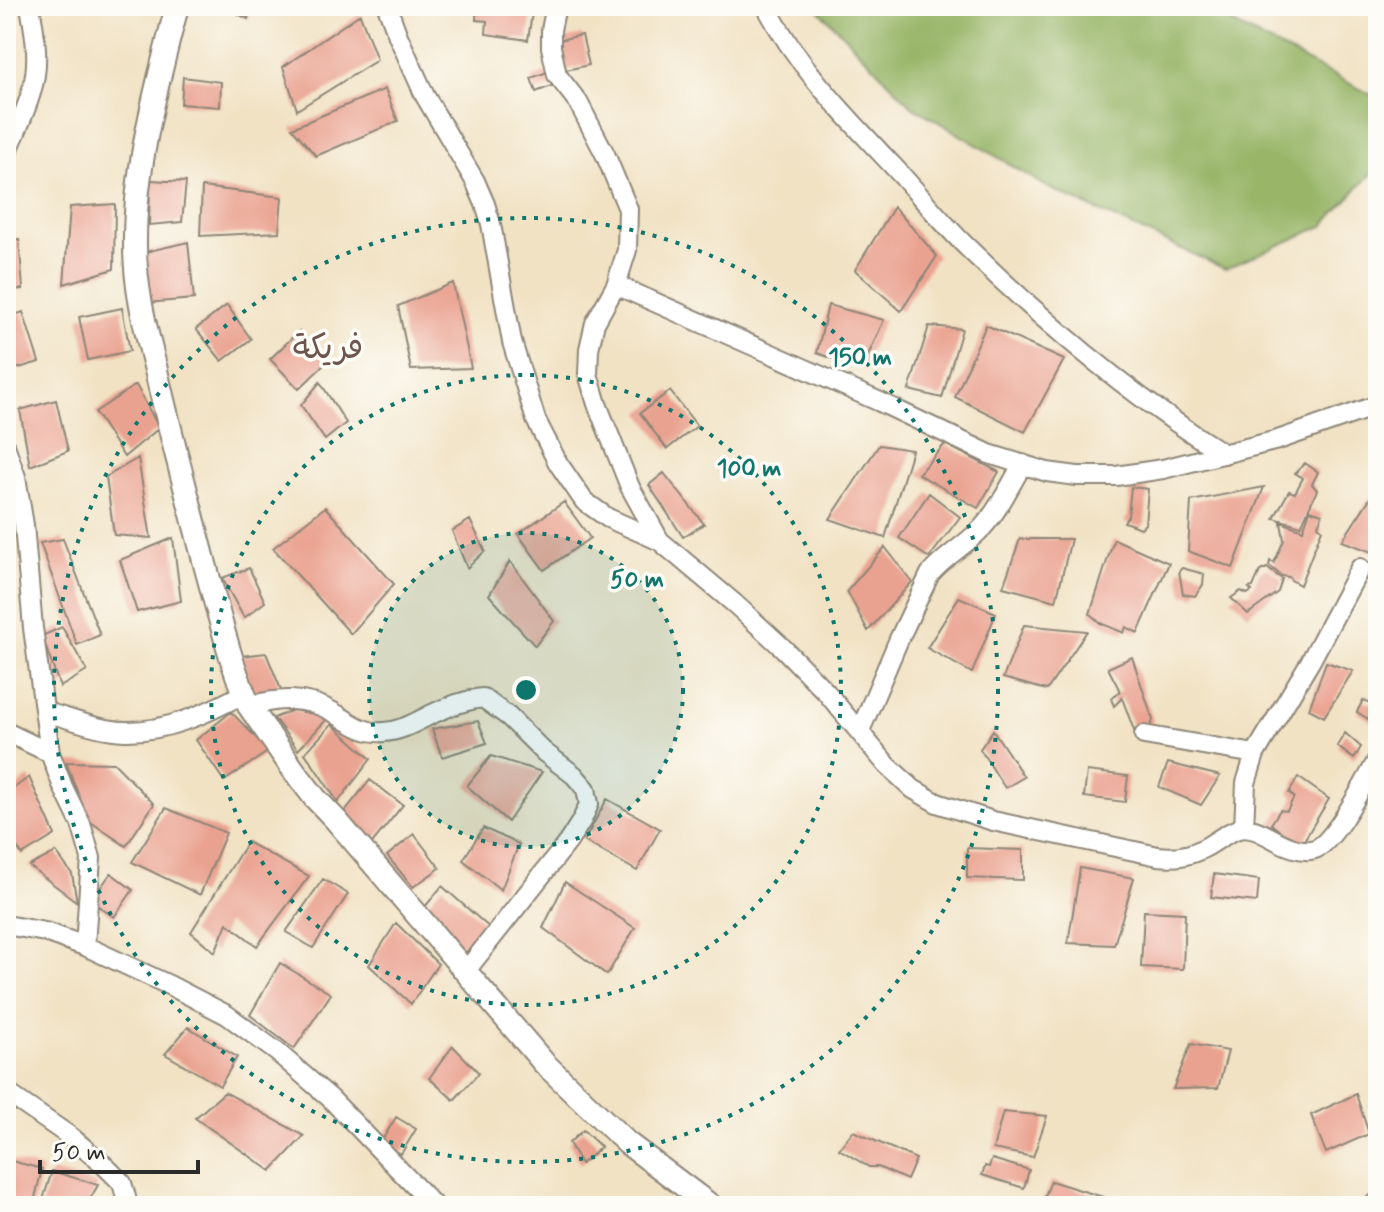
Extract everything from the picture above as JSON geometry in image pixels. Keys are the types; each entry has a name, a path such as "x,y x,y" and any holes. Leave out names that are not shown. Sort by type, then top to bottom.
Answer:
{"street":[{"path":"6,156 32,90 36,37 30,6"},
{"path":"177,6 154,99 141,170 135,247 138,282 146,330 198,537 229,653 246,700 315,798 544,1063 627,1143 711,1206"},
{"path":"387,6 425,96 475,181 485,204 512,342 536,420 558,463 584,501 608,518 660,541 735,604 826,692 887,765 913,789 937,803 993,821 1175,858 1189,855 1244,828 1296,849 1316,849 1329,839 1378,759"},
{"path":"556,6 551,47 557,75 578,102 605,154 628,209 627,250 616,285 595,323 589,349 588,374 630,487 660,541"},
{"path":"766,6 797,58 827,96 966,246 1069,340 1188,432 1224,454"},
{"path":"616,285 989,454 1047,472 1116,476 1163,469 1278,440 1378,405"},
{"path":"6,448 16,477 24,525 33,628 50,753 81,824 91,858 85,946"},
{"path":"860,731 930,574 984,526 1023,464"},
{"path":"1244,828 1246,783 1255,754 1304,673 1360,568"},
{"path":"46,712 92,726 124,731 173,724 246,700 283,699 305,701 331,710 357,728 381,733 404,729 435,712 466,700 483,698 574,775 586,789 589,804 568,842 465,972"},
{"path":"6,732 50,753"},
{"path":"1144,735 1255,754"},
{"path":"6,925 45,932 85,946 227,1015 277,1052 330,1098 434,1206"},
{"path":"6,1092 71,1137 104,1165 122,1183 127,1206"}],"green space":[{"path":"815,6 1199,6 1378,98 1378,166 1323,226 1225,269 1049,188 912,106"}],"building":[{"path":"222,6 251,6 248,19"},
{"path":"477,6 533,6 528,40 486,34 487,21 476,20"},
{"path":"360,14 377,60 297,110 283,67"},
{"path":"582,35 589,65 566,70 559,40"},
{"path":"547,72 552,86 536,92 531,78"},
{"path":"183,77 221,82 220,107 181,104"},
{"path":"385,89 398,121 316,156 292,128"},
{"path":"150,180 186,182 182,222 149,225"},
{"path":"202,187 282,197 279,232 200,236"},
{"path":"115,204 114,269 64,284 70,207"},
{"path":"894,207 937,256 901,311 855,270"},
{"path":"6,239 19,239 23,289 6,290"},
{"path":"188,242 194,299 146,303 145,252"},
{"path":"453,283 471,368 411,370 398,306"},
{"path":"227,305 251,339 222,361 196,329"},
{"path":"828,305 884,320 862,369 817,353"},
{"path":"122,308 130,351 88,360 79,317"},
{"path":"23,312 39,362 6,372 6,318"},
{"path":"986,325 1064,360 1025,432 955,397"},
{"path":"929,326 962,329 942,398 909,390"},
{"path":"299,331 328,361 299,389 270,359"},
{"path":"320,382 346,423 325,440 301,405"},
{"path":"136,385 159,428 124,457 95,412"},
{"path":"670,391 697,426 667,449 640,413"},
{"path":"56,400 68,451 30,466 20,410"},
{"path":"945,444 999,472 978,508 918,474"},
{"path":"879,445 912,450 885,538 830,519"},
{"path":"138,458 151,538 114,535 106,477"},
{"path":"1305,463 1318,472 1312,484 1317,490 1301,526 1274,518 1289,491 1295,493 1303,478 1295,473"},
{"path":"664,473 704,524 683,537 649,485"},
{"path":"1378,486 1378,554 1342,541"},
{"path":"1131,487 1148,489 1145,524 1141,528 1124,522 1128,516"},
{"path":"1264,487 1233,568 1188,551 1191,501"},
{"path":"929,493 960,517 929,558 899,538"},
{"path":"564,502 590,538 544,570 518,534"},
{"path":"325,507 394,584 351,634 273,548"},
{"path":"1310,510 1322,514 1318,526 1322,529 1300,585 1269,566 1270,561 1274,563 1284,540 1281,522 1303,530"},
{"path":"470,520 485,551 467,568 452,531"},
{"path":"173,538 181,601 137,612 120,560"},
{"path":"63,539 100,635 77,645 40,543"},
{"path":"1020,539 1071,539 1056,601 1003,587"},
{"path":"1114,539 1169,563 1138,633 1126,627 1124,633 1100,623 1090,614"},
{"path":"885,547 912,582 868,631 847,591"},
{"path":"510,561 554,621 535,646 489,595"},
{"path":"249,568 265,602 244,618 222,578"},
{"path":"1182,568 1204,574 1203,585 1195,596 1183,594 1179,571"},
{"path":"1267,568 1282,579 1278,592 1248,614 1231,598 1241,591 1247,594 1252,591 1249,588 1253,587 1260,571"},
{"path":"959,597 996,613 972,673 927,648"},
{"path":"6,608 14,644 6,645"},
{"path":"1024,625 1087,631 1047,690 1003,678"},
{"path":"62,627 87,671 60,687 42,636"},
{"path":"266,653 282,692 252,698 241,656"},
{"path":"1132,657 1153,720 1149,731 1144,726 1135,733 1122,698 1114,706 1111,699 1120,691 1108,668"},
{"path":"1326,662 1353,671 1324,717 1309,709"},
{"path":"1363,700 1378,706 1376,724 1357,712"},
{"path":"293,710 329,717 298,750 274,718"},
{"path":"231,712 269,751 224,781 196,740"},
{"path":"478,721 487,743 442,757 432,729"},
{"path":"332,724 371,759 338,802 305,753"},
{"path":"993,730 1024,777 1005,788 980,749"},
{"path":"1345,733 1361,747 1354,759 1337,746"},
{"path":"491,756 542,772 508,822 467,786"},
{"path":"66,762 114,763 154,804 126,846 88,820"},
{"path":"1168,763 1220,776 1201,805 1159,787"},
{"path":"1087,771 1128,776 1125,802 1084,797"},
{"path":"29,777 55,835 22,855 6,829 6,794"},
{"path":"1298,777 1329,799 1300,847 1271,824 1280,810 1287,811 1294,797 1289,793"},
{"path":"370,780 403,805 369,847 341,816"},
{"path":"607,799 660,829 637,871 584,841"},
{"path":"166,808 226,833 200,895 132,862"},
{"path":"483,828 519,844 501,890 463,860"},
{"path":"414,834 440,868 413,887 387,856"},
{"path":"247,842 309,876 257,946 227,923 215,952 191,932"},
{"path":"967,848 1023,850 1023,880 967,878"},
{"path":"56,852 72,874 77,902 29,866"},
{"path":"1080,868 1134,878 1114,945 1068,943"},
{"path":"111,873 133,890 114,917 91,901"},
{"path":"1214,874 1259,880 1257,902 1211,897"},
{"path":"323,879 348,894 313,948 286,932"},
{"path":"565,882 635,928 607,975 543,928"},
{"path":"442,886 491,929 462,956 424,908"},
{"path":"1144,911 1185,913 1183,969 1141,967"},
{"path":"396,923 438,964 411,1004 369,965"},
{"path":"280,963 331,994 294,1049 250,1015"},
{"path":"188,1027 237,1057 220,1086 165,1054"},
{"path":"1191,1044 1228,1051 1218,1088 1173,1089"},
{"path":"453,1046 479,1073 454,1100 429,1078"},
{"path":"225,1092 304,1136 271,1171 195,1118"},
{"path":"1356,1094 1369,1134 1326,1153 1311,1115"},
{"path":"1003,1112 1047,1116 1033,1157 993,1149"},
{"path":"396,1117 416,1129 401,1154 381,1142"},
{"path":"583,1130 601,1147 581,1164 569,1143"},
{"path":"853,1131 916,1159 907,1180 878,1167 869,1167 839,1149"},
{"path":"992,1159 1029,1170 1024,1188 982,1175"},
{"path":"8,1160 42,1169 33,1206 6,1202"},
{"path":"52,1171 98,1185 86,1206 41,1206"},
{"path":"1051,1181 1106,1198 1104,1206 1041,1206"}],"district":[{"name":"فريكة","path":"328,346"}]}
